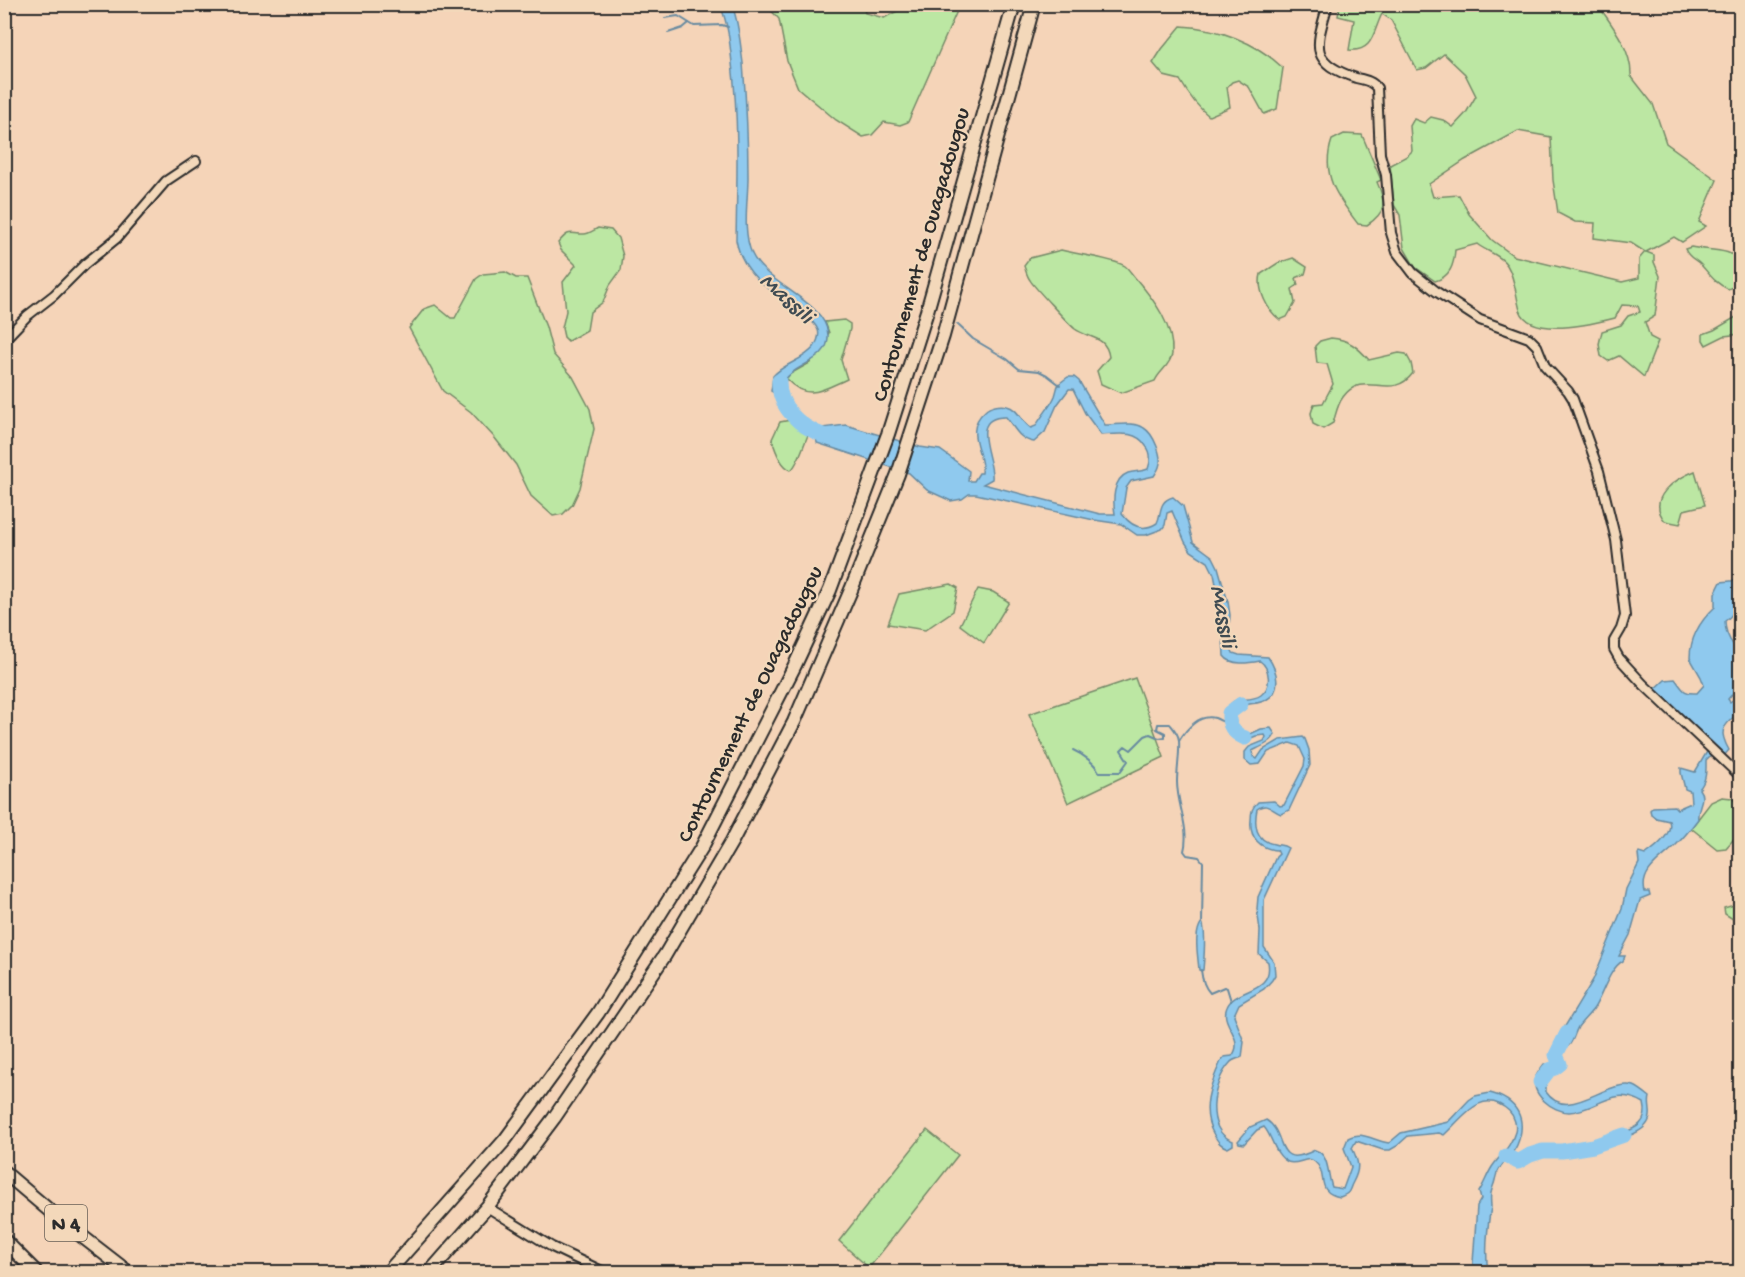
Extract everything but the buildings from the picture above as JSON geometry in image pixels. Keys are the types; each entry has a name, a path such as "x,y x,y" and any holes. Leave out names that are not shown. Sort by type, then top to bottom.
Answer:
{"highway":[{"name":"Contournement de Ouagadougou","path":"388,1272 505,1140 598,1013 702,847 810,633 830,590 888,434 927,311 1014,4"},
{"name":"Contournement de Ouagadougou","path":"430,1272 487,1207 554,1118 665,955 732,841 794,722 851,590 909,442 943,336 1034,4"},
{"name":"N 4","path":"4,1172 57,1217 129,1272"},
{"name":"N 4","path":"4,1239 36,1272"}],"street":[{"path":"1328,4 1318,42 1319,53 1327,64 1340,72 1373,83 1377,88 1380,154 1386,175 1391,233 1397,252 1413,273 1472,315 1493,326 1529,338 1537,346 1545,366 1568,391 1599,471 1616,540 1625,616 1622,629 1614,641 1614,649 1642,684 1740,776"},
{"path":"4,340 27,316 123,233 166,182 196,161"},
{"path":"487,1207 552,1247 604,1272"}],"green space":[{"path":"1340,4 1598,5 1625,47 1631,76 1653,104 1666,143 1717,180 1699,222 1706,226 1682,242 1674,237 1646,252 1654,255 1654,262 1660,276 1655,316 1645,322 1650,337 1658,341 1644,377 1619,356 1608,361 1601,356 1599,344 1602,331 1621,325 1628,316 1640,312 1638,306 1622,305 1615,318 1605,321 1577,326 1548,327 1526,319 1520,310 1514,281 1507,265 1477,244 1455,250 1450,270 1444,277 1435,281 1415,267 1404,248 1400,215 1394,205 1390,165 1412,151 1410,126 1414,119 1424,123 1431,117 1443,120 1453,127 1466,113 1476,96 1465,74 1444,54 1426,68 1417,70 1391,20 1382,14 1368,44 1357,50 1349,50 1354,20 1338,16","holes":["1518,131 1551,137 1553,180 1558,213 1575,222 1595,223 1594,238 1631,243 1645,252 1639,259 1639,278 1622,282 1514,256 1492,240 1469,214 1459,195 1433,197 1429,184 1465,160"]},
{"path":"766,5 863,5 865,13 884,18 908,7 924,5 951,5 957,11 908,122 900,125 884,122 872,135 863,137 836,120 798,88 787,61 779,19"},
{"path":"1181,26 1209,30 1236,38 1261,51 1283,68 1277,109 1264,114 1249,87 1238,80 1227,87 1230,107 1209,116 1204,112 1180,80 1164,76 1153,63"},
{"path":"1344,134 1362,135 1381,180 1377,182 1383,206 1378,216 1367,225 1358,224 1338,195 1330,175 1328,164 1332,140"},
{"path":"598,228 611,230 618,238 623,256 621,270 610,285 603,302 590,312 587,330 568,341 564,337 562,328 566,311 563,282 576,265 561,250 558,243 568,234 586,234"},
{"path":"1691,247 1732,255 1741,266 1740,284 1728,289 1720,284 1688,255 1685,249"},
{"path":"1061,250 1120,263 1130,271 1150,296 1162,314 1172,344 1171,358 1155,381 1121,393 1101,384 1097,371 1109,357 1104,345 1096,338 1075,329 1033,284 1024,266 1030,258"},
{"path":"1293,258 1307,267 1305,274 1296,278 1298,285 1292,289 1295,303 1287,317 1280,320 1264,299 1260,287 1261,274 1278,263"},
{"path":"505,272 516,278 527,278 546,327 553,354 573,377 590,409 594,429 580,488 572,505 563,514 553,516 531,496 516,465 494,437 471,412 443,391 409,328 424,309 435,305 451,318 455,318 476,279 483,274"},
{"path":"1740,317 1740,334 1724,336 1706,345 1703,334"},
{"path":"844,320 850,324 841,360 847,379 815,392 801,390 794,386 786,379 790,374 810,363 829,333 825,322"},
{"path":"1331,338 1352,344 1369,360 1399,353 1406,354 1413,373 1405,381 1396,385 1360,385 1351,389 1341,400 1333,423 1323,429 1313,424 1311,413 1314,404 1323,403 1333,384 1327,364 1317,363 1315,346 1320,341"},
{"path":"796,419 805,426 804,428 809,433 791,470 781,461 772,439 780,422"},
{"path":"1695,471 1705,505 1684,510 1680,524 1665,521 1660,513 1659,505 1665,490 1679,479"},
{"path":"951,584 958,588 953,611 925,630 888,624 899,594"},
{"path":"978,589 993,592 1009,602 984,643 960,625"},
{"path":"1135,678 1164,757 1068,803 1029,714"},
{"path":"1722,797 1732,798 1740,807 1740,832 1726,848 1717,849 1691,828 1711,802"},
{"path":"1740,906 1740,927 1733,924 1733,919 1725,914 1724,908"},
{"path":"927,1130 958,1155 869,1268 839,1241"}],"water":[{"path":"720,5 732,5 738,26 743,63 748,148 746,226 749,245 759,265 818,313 825,323 828,335 823,351 796,369 786,379 785,397 781,400 771,391 773,376 782,368 810,352 819,332 808,317 754,276 737,246 737,129 734,85 728,34"},
{"path":"1074,377 1079,381 1105,425 1136,425 1144,428 1151,435 1159,452 1159,467 1154,476 1131,481 1126,488 1122,514 1129,522 1147,527 1157,523 1163,504 1168,499 1173,497 1183,506 1193,542 1213,557 1218,567 1228,602 1230,615 1228,640 1233,653 1268,657 1274,668 1277,680 1275,691 1266,700 1242,706 1229,716 1226,715 1228,707 1236,700 1256,698 1265,692 1268,673 1260,661 1236,663 1224,656 1222,614 1214,574 1208,562 1191,551 1185,542 1172,511 1167,513 1162,529 1146,535 1137,535 1121,524 976,494 969,494 962,499 951,501 927,490 909,473 817,443 816,436 804,427 806,425 814,429 846,425 920,447 940,450 969,471 968,481 974,481 979,473 982,473 975,426 985,411 998,405 1011,407 1031,428 1036,426 1053,400 1058,385","holes":["1069,389 1073,389 1085,413 1101,435 1132,435 1142,441 1149,451 1148,469 1128,473 1116,485 1115,514 1100,514 983,484 992,479 985,440 987,424 994,419 1006,417 1021,436 1034,442 1045,432 1057,405"]},
{"path":"1740,580 1738,603 1734,612 1725,621 1730,640 1734,646 1740,647 1740,685 1728,699 1730,702 1740,694 1740,711 1724,728 1723,737 1729,750 1723,757 1653,691 1665,680 1675,679 1689,693 1697,693 1704,685 1690,658 1694,636 1700,624 1715,607 1715,594 1721,582"},
{"path":"1232,725 1246,736 1261,729 1271,728 1275,734 1271,740 1252,751 1253,756 1257,759 1263,750 1280,740 1303,737 1309,750 1310,765 1289,810 1281,814 1267,806 1257,809 1256,826 1259,836 1268,842 1288,848 1264,900 1264,947 1274,962 1275,975 1264,989 1239,1004 1234,1015 1244,1042 1242,1057 1231,1062 1224,1071 1215,1093 1215,1117 1218,1127 1224,1136 1233,1141 1233,1145 1228,1148 1218,1142 1210,1126 1208,1098 1221,1061 1224,1057 1232,1056 1235,1049 1236,1043 1226,1019 1227,1007 1238,996 1260,985 1268,972 1268,962 1259,954 1258,897 1279,854 1277,850 1261,845 1254,837 1251,826 1252,812 1258,802 1274,801 1280,806 1284,805 1304,766 1305,759 1299,746 1290,743 1268,752 1260,764 1251,765 1245,760 1245,752 1249,747 1264,741 1266,737 1265,735 1256,736 1244,741 1233,734 1229,727"},
{"path":"1708,750 1712,754 1706,760 1705,779 1699,789 1702,800 1698,819 1680,841 1649,871 1644,884 1645,892 1649,892 1650,896 1640,900 1630,935 1619,956 1625,956 1623,961 1614,969 1594,1008 1578,1027 1573,1040 1568,1047 1559,1051 1555,1043 1593,980 1622,909 1626,889 1639,863 1638,854 1645,855 1663,840 1669,831 1669,821 1656,818 1650,810 1653,807 1674,806 1677,809 1691,803 1690,791 1685,789 1681,768 1695,772"},
{"path":"1202,922 1204,945 1203,970 1201,971 1199,970 1197,938"},
{"path":"1544,1064 1553,1072 1546,1081 1546,1092 1555,1101 1576,1102 1612,1088 1623,1085 1634,1086 1650,1097 1648,1122 1645,1127 1632,1134 1606,1140 1640,1124 1645,1112 1644,1103 1623,1096 1605,1100 1579,1111 1569,1112 1556,1109 1544,1101 1536,1089 1536,1076"},
{"path":"1490,1093 1507,1100 1513,1106 1518,1112 1521,1127 1517,1145 1496,1175 1491,1193 1487,1240 1488,1272 1475,1272 1473,1263 1477,1206 1481,1199 1479,1192 1492,1167 1511,1142 1516,1129 1511,1113 1499,1104 1481,1103 1466,1113 1444,1135 1439,1133 1408,1136 1390,1150 1356,1141 1352,1148 1357,1161 1357,1173 1349,1191 1340,1197 1327,1191 1319,1167 1312,1160 1291,1163 1283,1159 1264,1127 1257,1130 1244,1144 1238,1141 1250,1127 1266,1120 1273,1126 1287,1153 1293,1156 1315,1150 1320,1152 1326,1160 1332,1187 1343,1189 1351,1167 1344,1148 1348,1138 1358,1135 1389,1143 1401,1133 1448,1122 1469,1100 1475,1096"}],"waterway":[{"path":"665,18 678,16 694,26 722,25 728,27"},
{"path":"668,33 683,28 689,23"},
{"path":"957,324 973,339 1007,359 1019,369 1039,371 1060,385"},
{"name":"Massili","path":"779,381 782,399 792,415 806,427 823,435"},
{"name":"Massili","path":"1241,704 1229,713 1229,722 1237,734 1245,738"},
{"path":"1179,741 1189,727 1198,720 1209,717 1228,722"},
{"path":"1073,750 1088,759 1099,772 1120,772 1128,761 1121,750 1125,746 1131,750 1150,734 1159,738 1165,737 1165,733 1157,729 1158,724 1170,724 1174,729 1179,740 1177,782 1185,834 1184,851 1187,855 1199,857 1203,862 1202,923"},
{"path":"1201,970 1204,983 1210,993 1224,987 1227,988 1231,1001"},
{"path":"1540,1082 1549,1070 1560,1064 1556,1055 1567,1033"},
{"path":"1506,1156 1518,1162 1543,1151 1562,1151 1593,1146 1624,1135"}]}
